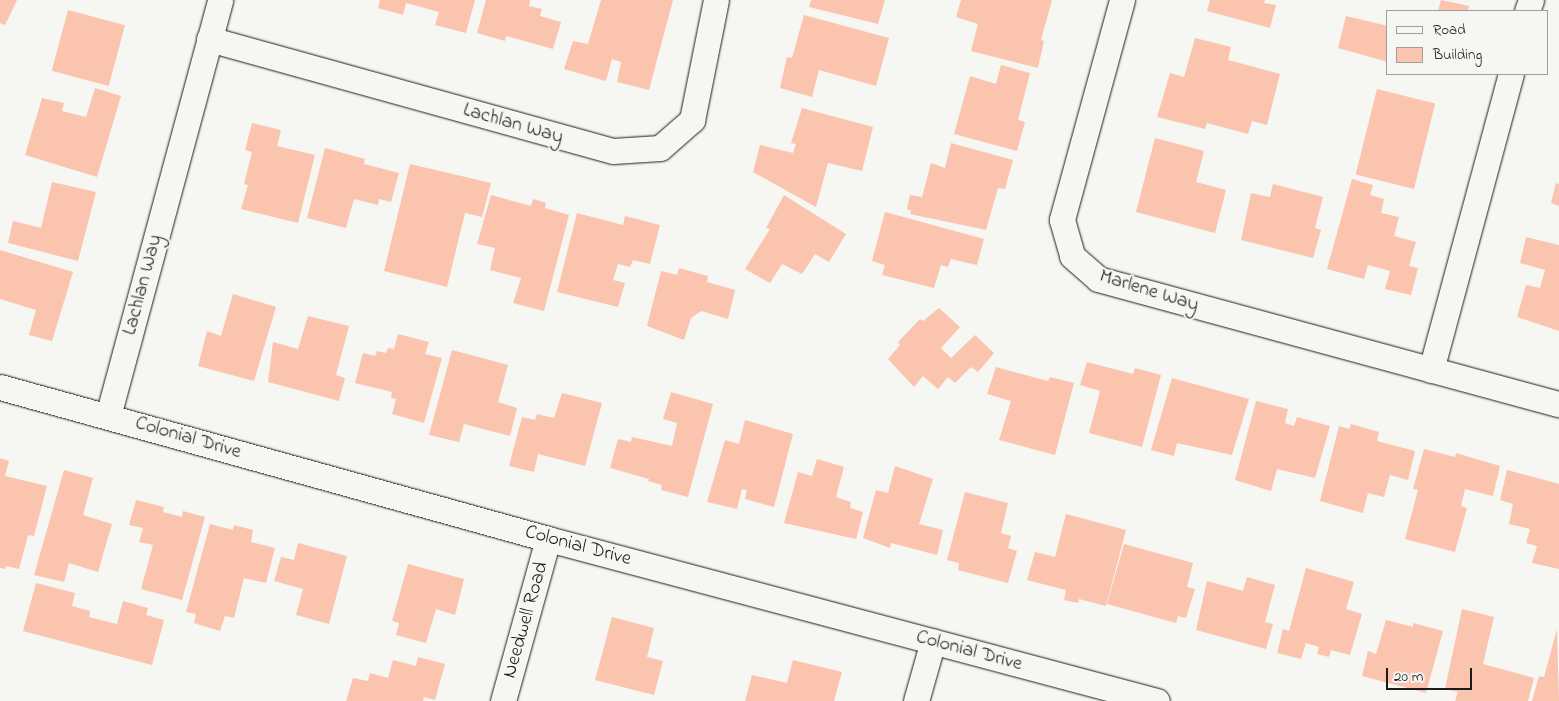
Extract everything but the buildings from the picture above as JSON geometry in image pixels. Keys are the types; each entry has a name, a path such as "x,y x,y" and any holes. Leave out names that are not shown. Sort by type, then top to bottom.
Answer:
{"street":[{"name":"Lachlan Way","path":"108,416 220,0"},
{"name":"Lachlan Way","path":"210,39 613,152 660,148 692,120 716,0"},
{"name":"Marlene Way","path":"1122,0 1062,220 1072,256 1098,279 1559,404"},
{"path":"1431,370 1511,75"},
{"name":"Colonial Drive","path":"0,387 548,538 1157,701"},
{"name":"Needwell Road","path":"503,701 548,538"},
{"path":"916,701 933,641"}]}
